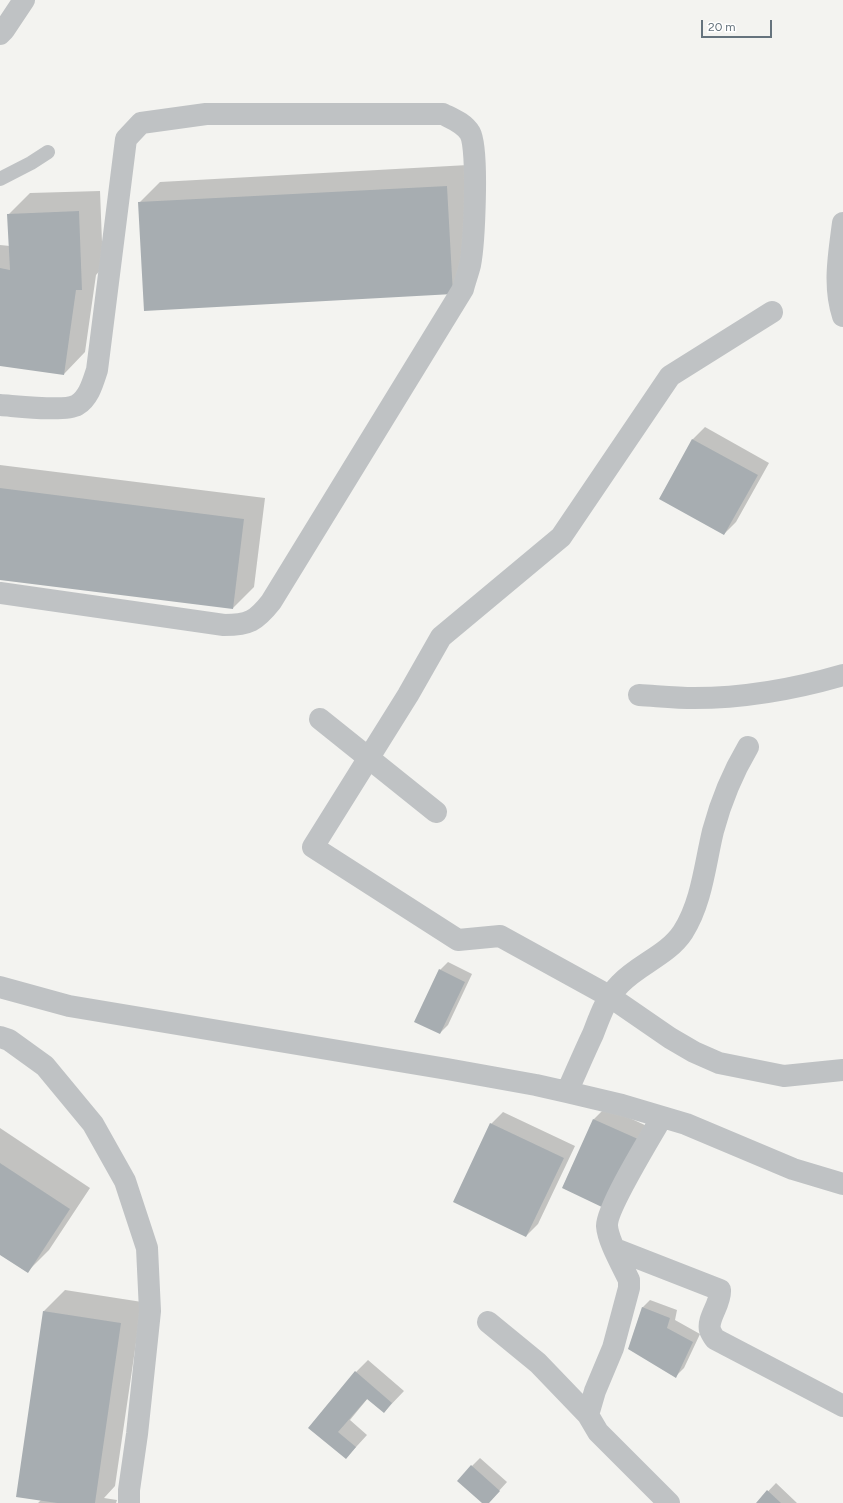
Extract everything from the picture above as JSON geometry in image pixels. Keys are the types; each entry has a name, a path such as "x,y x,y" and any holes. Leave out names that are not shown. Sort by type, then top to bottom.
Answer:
{"street":[{"path":"0,34 24,0"},
{"path":"0,405 63,408 78,405 89,392 97,370 126,139 141,124 206,114 443,114 462,123 471,134 474,151 474,225 470,264 463,289 271,602 260,616 251,622 239,625 224,625 0,593"},
{"path":"843,223 838,270 840,307 843,316"},
{"path":"772,312 670,376 561,537 441,637 408,695 313,847 458,940 500,936 609,996 670,1038 694,1052 719,1063 784,1076 843,1070"},
{"path":"639,695 695,698 751,694 818,682 843,675"},
{"path":"320,719 436,812"},
{"path":"567,1092 609,996 621,982 672,946 683,932 693,912 704,876 714,830 725,792 748,747"},
{"path":"0,987 69,1006 447,1069 567,1092 622,1105 686,1124 793,1169 843,1184"},
{"path":"0,1036 9,1040 45,1066 93,1124 124,1181 147,1248 150,1311 139,1420 129,1490 129,1503"},
{"path":"588,1415 595,1391 614,1348 629,1288 628,1280 609,1238 607,1218 662,1117"},
{"path":"615,1249 720,1290 720,1298 710,1323 710,1330 715,1339 843,1406"},
{"path":"488,1322 538,1363 588,1415 598,1432 669,1503"}],"lane":[{"path":"0,179 31,163 48,152"}],"building":[{"path":"447,186 453,294 144,311 138,202"},
{"path":"79,211 82,290 76,290 64,375 0,366 0,268 10,270 7,214"},
{"path":"692,439 758,475 724,535 659,499"},
{"path":"0,488 244,519 233,609 0,580"},
{"path":"439,969 465,982 440,1034 414,1022"},
{"path":"593,1119 638,1139 606,1209 562,1188"},
{"path":"490,1123 564,1158 526,1237 453,1202"},
{"path":"0,1163 70,1209 28,1273 0,1255"},
{"path":"642,1307 670,1318 667,1328 693,1342 676,1378 628,1349"},
{"path":"43,1311 121,1323 95,1503 57,1503 16,1497"},
{"path":"355,1371 392,1403 384,1413 367,1399 338,1432 356,1447 346,1459 308,1428"},
{"path":"471,1465 500,1491 489,1503 482,1503 457,1481"},
{"path":"767,1490 781,1503 756,1503"}]}
